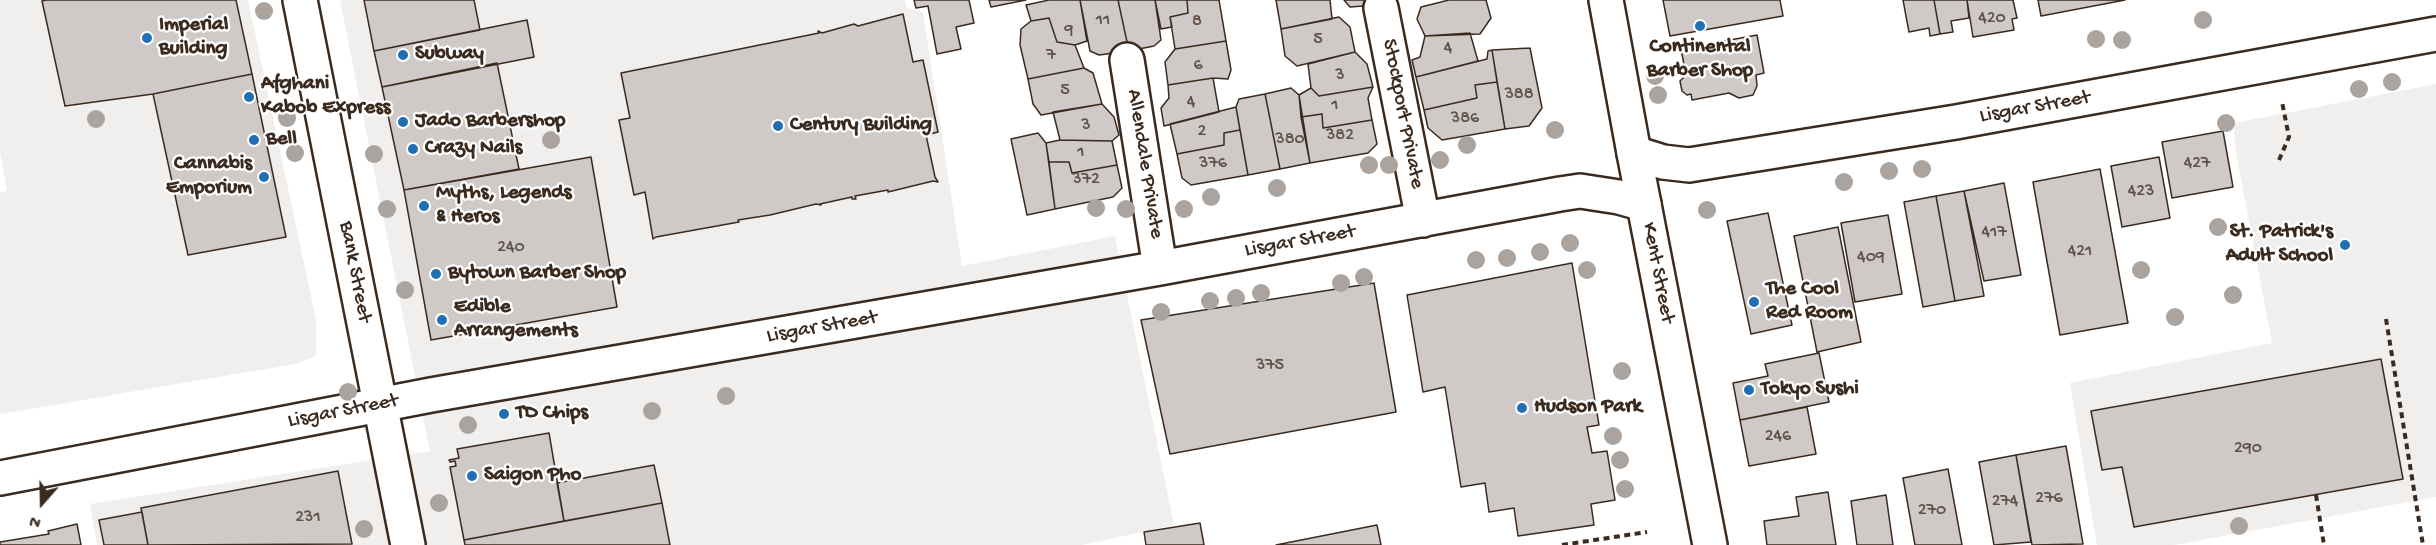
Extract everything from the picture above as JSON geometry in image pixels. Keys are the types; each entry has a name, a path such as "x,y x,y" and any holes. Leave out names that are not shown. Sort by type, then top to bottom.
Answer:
{"street":[{"name":"Bank Street","path":"300,0 408,545"},
{"name":"Kent Street","path":"1606,0 1710,545"},
{"name":"Stockport Private","path":"1381,8 1423,220"},
{"name":"Lisgar Street","path":"1634,153 1663,162 1689,165 1956,122 2436,34"},
{"name":"Allendale Private","path":"1128,60 1161,268"},
{"name":"Lisgar Street","path":"0,478 380,405 1161,268 1580,191 1619,197 1644,204"}],"path":[{"path":"2273,64 2289,137 2279,160"},
{"path":"2386,319 2423,545"},
{"path":"2316,495 2324,545"},
{"path":"1563,545 1647,532"}],"shaded area":[{"path":"0,0 248,0 316,320 316,356 295,364 0,414 0,192 7,191 0,152"},
{"path":"340,0 905,0 907,8 923,12 962,266 1115,236 1174,525 1082,545 97,545 90,504 430,451"},
{"name":"St. Patrick's Adult School","path":"2436,84 2436,497 2174,545 2097,545 2070,383 2272,343 2235,147 2234,123"}],"building":[{"name":"Imperial Building","path":"236,0 252,74 153,94 65,106 42,1"},
{"path":"364,0 474,0 480,30 374,51"},
{"path":"914,0 969,0 974,23 956,27 961,49 937,54 928,6 916,8"},
{"path":"989,0 1026,0 991,7"},
{"path":"1049,0 1080,0 1087,41 1075,45 1057,42 1049,18 1031,21 1026,5"},
{"path":"1080,0 1118,0 1129,51 1099,55 1090,51"},
{"path":"1118,0 1155,0 1161,40 1154,46 1129,51"},
{"path":"1155,0 1187,0 1188,13 1170,17 1172,27 1161,29"},
{"path":"1187,0 1219,0 1226,41 1175,49 1170,17 1188,13"},
{"path":"1276,0 1330,0 1332,19 1281,29"},
{"path":"1344,0 1377,0 1377,5 1350,7"},
{"path":"1449,0 1486,0 1491,18 1480,34 1425,36 1417,19 1421,7"},
{"name":"Continental Barber Shop","path":"1663,0 1780,0 1783,16 1670,36"},
{"path":"1903,0 1934,0 1940,34 1930,36 1929,28 1909,32"},
{"path":"1934,0 1967,0 1969,18 1951,21 1953,32 1940,34"},
{"path":"1967,0 2013,0 2017,18 2012,19 2014,30 1973,37"},
{"path":"2038,0 2125,0 2041,16"},
{"name":"Century Building","path":"903,14 913,62 923,60 938,132 926,135 938,182 933,181 888,192 888,190 855,196 856,199 852,197 821,205 816,204 653,239 645,192 634,195 619,120 630,118 621,73 819,33 818,31 822,33 854,24 858,26"},
{"path":"1339,17 1350,27 1355,52 1297,66 1285,56 1281,29"},
{"path":"1049,18 1057,42 1075,45 1084,68 1028,79 1020,45 1021,29 1031,21"},
{"path":"527,20 534,57 382,87 374,51"},
{"path":"1470,33 1478,61 1416,77 1412,60 1420,57 1425,36"},
{"path":"1757,35 1764,73 1756,75 1757,86 1753,95 1739,98 1729,93 1692,100 1691,94 1687,95 1682,91 1680,81 1686,75 1681,49"},
{"path":"1226,41 1231,70 1228,79 1213,78 1168,85 1165,62 1175,49"},
{"path":"1530,48 1542,108 1529,126 1505,129 1492,50"},
{"path":"1492,50 1497,82 1475,85 1477,98 1424,110 1416,77 1487,59 1488,51"},
{"path":"1355,52 1367,64 1373,87 1319,96 1311,88 1308,64"},
{"path":"497,63 519,169 404,190 382,87"},
{"path":"1084,68 1093,73 1102,104 1041,115 1033,104 1028,79"},
{"path":"252,74 286,237 188,255 153,94"},
{"path":"1213,78 1219,112 1164,126 1161,108 1169,98 1168,85"},
{"path":"1497,82 1505,129 1442,140 1428,128 1424,110 1477,98 1475,85"},
{"path":"1373,87 1368,98 1372,120 1323,128 1322,114 1301,117 1299,95 1311,88 1319,96"},
{"path":"1291,88 1299,95 1310,163 1280,169 1265,94"},
{"path":"1265,94 1280,169 1248,175 1236,107 1239,99"},
{"path":"1102,104 1114,117 1119,135 1112,141 1060,140 1053,112"},
{"path":"1236,107 1240,130 1224,133 1224,145 1177,154 1170,124"},
{"path":"1322,114 1323,128 1372,120 1377,144 1368,153 1310,163 1301,117"},
{"path":"1240,130 1248,175 1191,185 1182,178 1177,154 1224,145 1224,133"},
{"path":"2223,131 2233,187 2172,198 2162,142"},
{"path":"1038,133 1046,143 1055,209 1027,215 1011,139"},
{"path":"1060,140 1112,141 1117,165 1072,173 1069,162 1049,162 1046,143"},
{"path":"591,157 617,307 431,340 404,190"},
{"path":"2159,157 2170,218 2122,227 2111,166"},
{"path":"1049,162 1069,162 1072,173 1117,165 1122,188 1113,197 1055,209"},
{"path":"2100,169 2128,323 2060,335 2033,182"},
{"path":"2004,183 2021,275 1984,281 1964,191"},
{"path":"1964,191 1984,296 1955,301 1936,196"},
{"path":"1936,196 1955,301 1923,307 1904,202"},
{"path":"1768,213 1792,325 1751,334 1727,221"},
{"path":"1888,215 1902,294 1855,302 1841,223"},
{"path":"1838,227 1861,342 1817,352 1794,236"},
{"name":"Hudson Park","path":"1572,263 1599,425 1587,427 1592,453 1607,451 1615,500 1591,504 1594,525 1518,536 1514,508 1489,512 1485,483 1461,487 1445,387 1423,392 1407,295"},
{"path":"1374,283 1396,412 1170,454 1141,320"},
{"path":"1819,353 1829,402 1740,420 1733,383 1768,376 1765,364"},
{"path":"2381,359 2403,479 2134,527 2122,467 2102,470 2091,411"},
{"path":"1807,407 1816,454 1749,466 1740,420"},
{"path":"549,433 564,521 464,540 450,467 456,466 455,461 450,462 449,460 459,458 457,449"},
{"path":"2066,446 2083,544 2032,545 2016,455"},
{"path":"2016,455 2031,542 1994,545 1979,462"},
{"path":"654,465 662,503 564,521 557,483"},
{"path":"1948,469 1962,545 1915,545 1903,478"},
{"path":"338,471 352,544 148,545 141,508"},
{"path":"1828,492 1836,545 1767,545 1764,521 1799,516 1796,497"},
{"path":"1886,495 1893,545 1857,545 1851,501"},
{"path":"662,503 670,545 465,545 464,540"},
{"path":"142,512 148,545 104,545 99,520"},
{"path":"1200,523 1204,545 1146,545 1144,532"},
{"path":"77,524 81,545 0,545 0,542 49,534 48,531"},
{"path":"1377,525 1381,545 1276,545"}],"place":[{"name":"Continental Barber Shop","path":"1700,26"},
{"name":"Imperial Building","path":"147,38"},
{"name":"Subway","path":"403,55"},
{"name":"Afghani Kabob Express","path":"249,97"},
{"name":"Jado Barbershop","path":"403,122"},
{"name":"Century Building","path":"778,126"},
{"name":"Bell","path":"254,140"},
{"name":"Crazy Nails","path":"413,149"},
{"name":"Cannabis Emporium","path":"264,177"},
{"name":"Myths, Legends & Heros","path":"424,206"},
{"name":"St. Patrick's Adult School","path":"2345,245"},
{"name":"Bytown Barber Shop","path":"436,274"},
{"name":"The Cool Red Room","path":"1754,302"},
{"name":"Edible Arrangements","path":"442,320"},
{"name":"Tokyo Sushi","path":"1749,390"},
{"name":"Hudson Park","path":"1522,408"},
{"name":"TD Chips","path":"504,414"},
{"name":"Saigon Pho","path":"472,476"}]}
